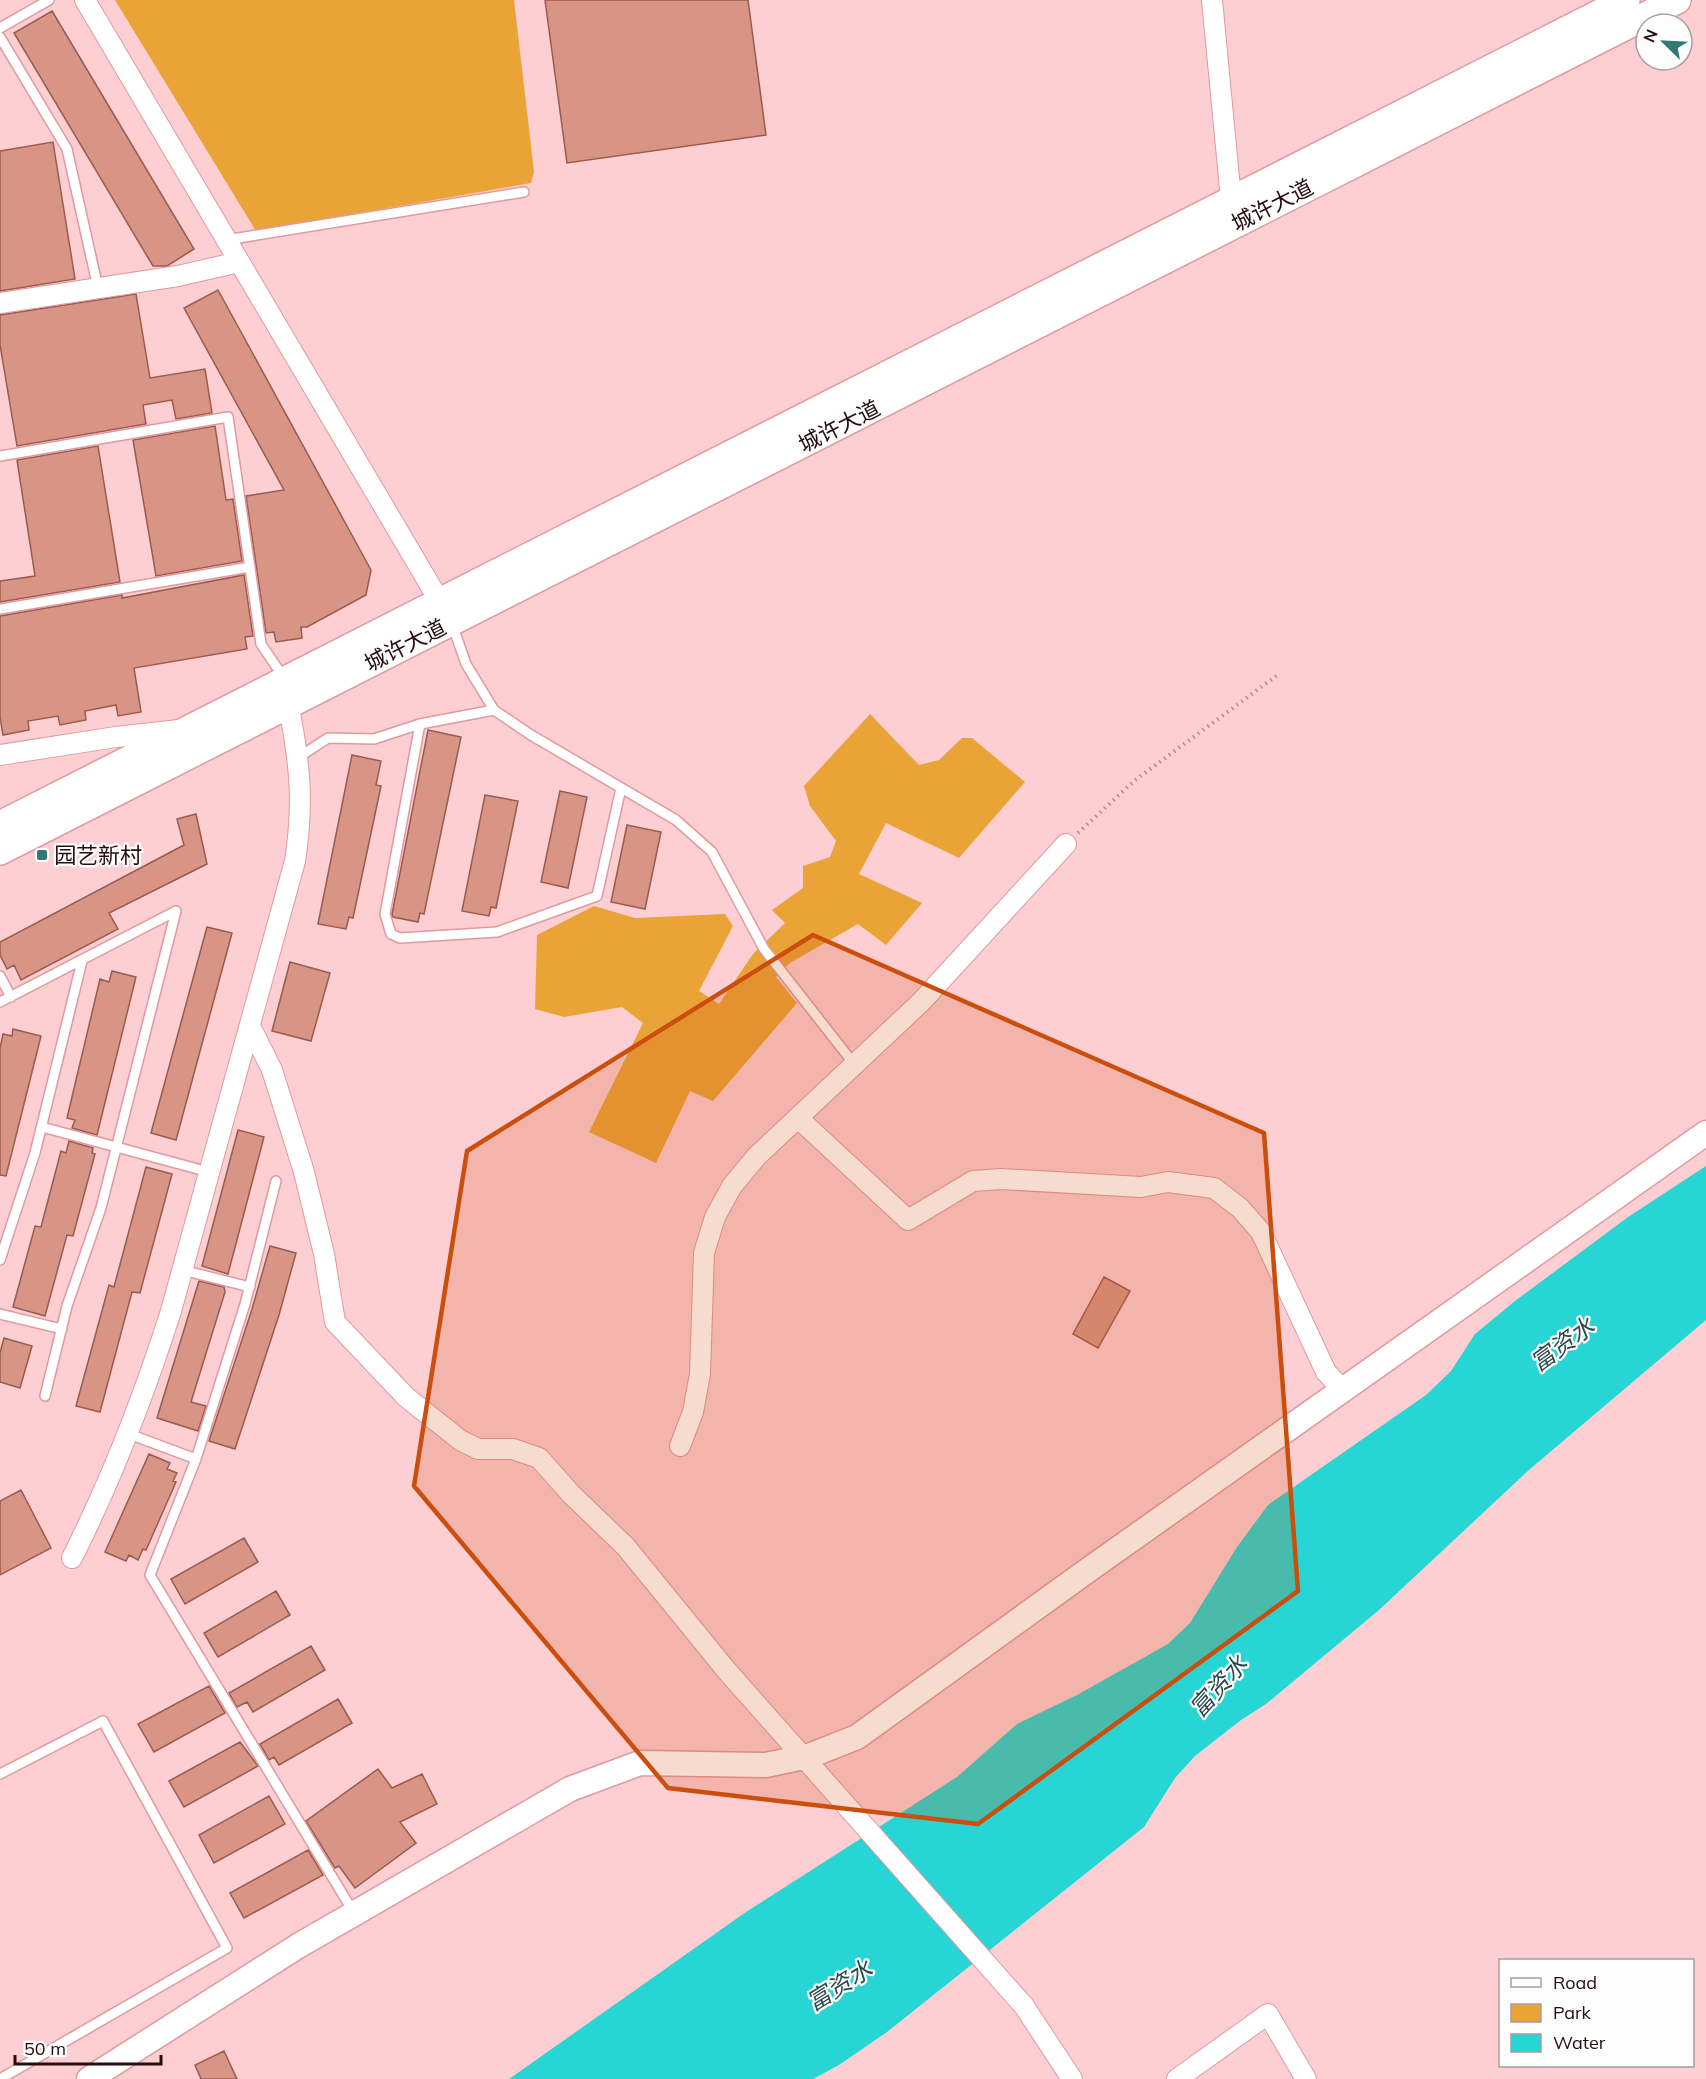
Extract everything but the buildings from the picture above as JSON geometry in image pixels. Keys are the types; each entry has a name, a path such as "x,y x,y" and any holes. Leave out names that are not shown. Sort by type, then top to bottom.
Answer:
{"main road":[{"name":"城许大道","path":"445,612 1231,199 1626,0"},
{"name":"城许大道","path":"0,851 287,692 1677,0"},
{"name":"城许大道","path":"0,825 188,729 287,692"}],"street":[{"path":"85,0 445,612"},
{"path":"1212,0 1231,199"},
{"path":"0,303 178,276 239,262"},
{"path":"72,1558 129,1434 151,1372 182,1270 295,861 302,800 299,757 287,692"},
{"path":"0,755 116,736 188,729"},
{"path":"680,1446 693,1412 700,1374 702,1273 708,1235 723,1201 738,1178 921,1002 1066,844"},
{"path":"250,1026 272,1070 304,1172 324,1254 334,1322 406,1397 460,1440 478,1449 513,1449 539,1458 571,1494 626,1546 727,1671 1024,2006 1072,2079"},
{"path":"798,1118 908,1220 973,1181 1001,1179 1141,1187 1168,1182 1214,1188 1240,1208 1261,1232 1326,1372 1342,1390"},
{"path":"89,2079 354,1914 570,1789 640,1763 766,1766 803,1758 857,1737 1706,1133"},
{"path":"1177,2079 1268,2014 1305,2079"}],"lane":[{"path":"0,14 3,27 49,0"},
{"path":"0,37 67,149 98,288"},
{"path":"226,240 524,192"},
{"path":"0,456 228,417 261,644 287,692"},
{"path":"0,609 250,567"},
{"path":"445,612 466,664 494,710 531,735 676,820 712,852 764,949 854,1064"},
{"path":"299,757 328,738 374,739 420,724 494,710"},
{"path":"420,724 385,914 391,934 400,938 497,932 597,896 621,788"},
{"path":"0,1002 176,911 98,1219 62,1329 45,1396"},
{"path":"0,1259 42,1127 82,961"},
{"path":"0,976 11,997"},
{"path":"42,1127 209,1172"},
{"path":"276,1182 250,1287 196,1459 150,1575 354,1914"},
{"path":"182,1270 250,1287"},
{"path":"0,1314 62,1329"},
{"path":"129,1434 196,1459"},
{"path":"0,1774 103,1721 227,1948 0,2079"}],"path":[{"path":"1066,844 1134,781 1279,674"}],"highlighted area":[{"path":"813,935 1264,1133 1298,1591 978,1824 668,1788 414,1486 467,1151"}],"green space":[{"path":"115,0 514,0 534,172 531,183 256,231"},
{"path":"870,714 919,765 939,760 962,738 972,738 1025,782 959,858 886,823 859,874 922,903 886,945 858,924 790,963 776,977 797,1003 713,1101 690,1091 656,1163 589,1132 643,1023 622,1007 564,1017 535,1009 537,935 594,906 635,918 725,914 733,926 699,991 719,1004 753,954 785,923 772,910 803,888 803,866 830,857 836,841 810,806 804,786"}],"water":[{"name":"富资水","path":"1706,1166 1706,1320 1530,1469 1379,1610 1266,1704 1241,1720 1195,1756 1175,1778 1144,1827 887,2032 839,2065 813,2079 509,2079 746,1912 957,1777 1017,1724 1077,1695 1168,1644 1190,1623 1237,1547 1268,1505 1426,1395 1451,1371 1475,1334 1515,1301 1628,1217"}],"place":[{"name":"园艺新村","path":"42,855"}]}
